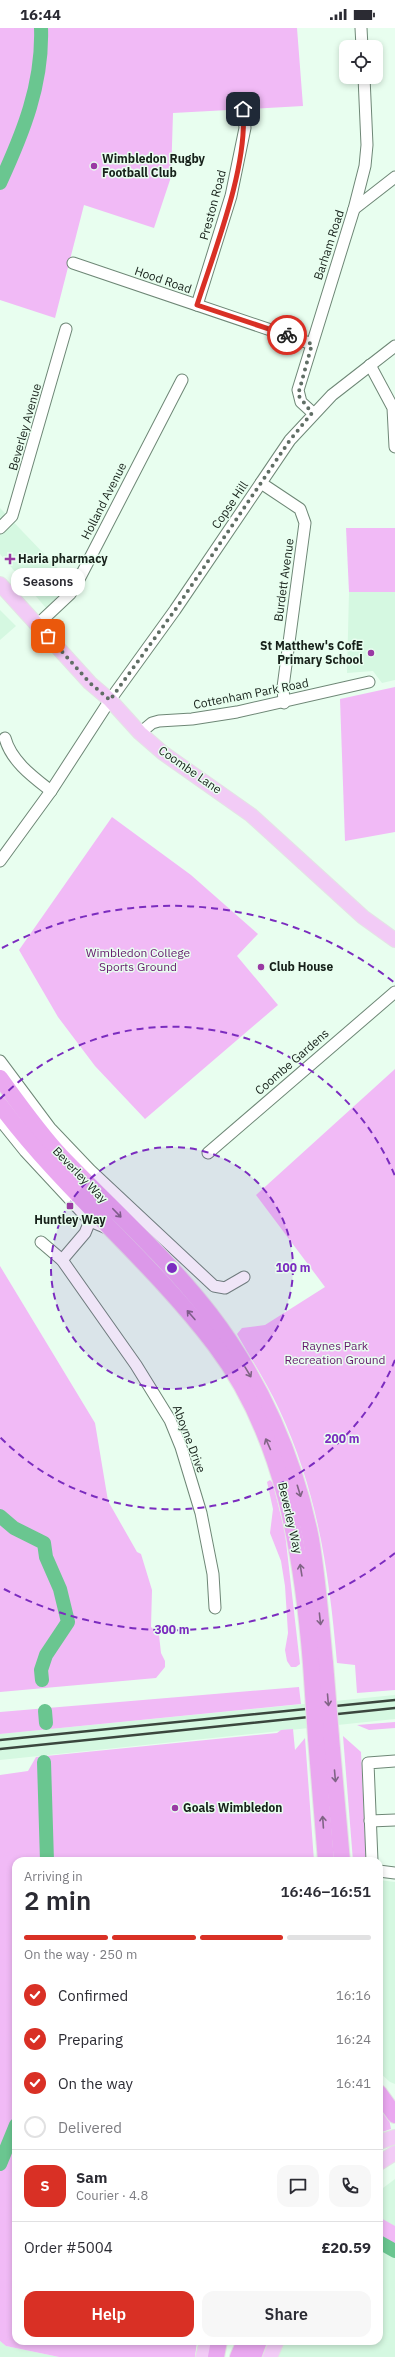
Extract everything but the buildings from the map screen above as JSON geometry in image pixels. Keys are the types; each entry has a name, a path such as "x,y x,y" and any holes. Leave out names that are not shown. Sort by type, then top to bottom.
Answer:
{"highway":[{"name":"Beverley Way","path":"0,1078 33,1123 59,1154 167,1265 210,1314 256,1386 280,1435 304,1509 311,1540 324,1737 341,1857"},
{"name":"Beverley Way","path":"0,1105 46,1162 192,1316 216,1346 244,1392 274,1458 297,1543 318,1664"},
{"name":"Beverley Way","path":"324,1737 326,1857"},
{"path":"383,2092 395,2095"},
{"path":"383,2097 395,2115"},
{"path":"216,2357 218,2345"},
{"path":"238,2357 243,2345"},
{"path":"253,2357 258,2345"}],"main road":[{"name":"Coombe Lane","path":"0,584 90,683 110,700 140,732 163,753 251,816 363,917 395,940"},
{"path":"383,2140 395,2136"},
{"path":"383,2160 394,2150"},
{"path":"203,2357 206,2345"},
{"path":"270,2357 275,2345"}],"street":[{"path":"361,28 362,40"},
{"name":"Barham Road","path":"312,413 298,395 312,344 354,209 365,166 367,145 364,84"},
{"name":"Preston Road","path":"197,305 231,196 245,128 243,109"},
{"path":"354,209 395,177"},
{"name":"Hood Road","path":"73,262 312,344"},
{"name":"Beverley Avenue","path":"0,528 12,516 66,329"},
{"name":"Copse Hill","path":"0,861 51,791 110,700 290,440 312,413 332,395 395,346"},
{"path":"370,365 393,408 395,447"},
{"name":"Holland Avenue","path":"37,625 70,594 75,587 182,380"},
{"name":"Burdett Avenue","path":"261,483 300,509 305,523 283,687 284,703"},
{"name":"Cottenham Park Road","path":"140,732 152,723 159,721 192,719 284,703 369,682"},
{"path":"5,738 11,754 36,779 51,791"},
{"name":"Coombe Gardens","path":"208,1153 395,992"},
{"name":"Beverley Way","path":"0,1061 50,1128 90,1170 153,1231 163,1237 214,1286 224,1288 244,1277"},
{"name":"Beverley Way","path":"0,1120 30,1156 90,1221 112,1230"},
{"path":"62,1260 85,1233 90,1221"},
{"name":"Beverley Way","path":"153,1231 154,1243 167,1265"},
{"name":"Aboyne Drive","path":"40,1242 62,1260 136,1365 170,1420 181,1447 201,1513 213,1574 215,1608"},
{"path":"372,1857 368,1763 395,1761"},
{"path":"370,1821 395,1820"},
{"path":"383,1872 395,1873"}],"shaded area":[{"path":"0,508 70,581 65,589 46,608 0,554"},
{"name":"St Matthew's CofE Primary School","path":"349,592 395,592 395,680 382,683 373,671 347,673"},
{"path":"0,610 16,626 0,640"},
{"path":"395,1695 395,1719 0,1760 0,1734"},
{"path":"383,1880 395,1882 395,2084 390,2082 383,2076"},
{"path":"395,2179 395,2232 383,2225 383,2188"},
{"path":"383,2250 395,2257 395,2357 278,2357 284,2345 383,2345"},
{"path":"0,2341 6,2346 59,2357 0,2357"}],"green space":[{"name":"Wimbledon Rugby Football Club","path":"0,28 297,28 303,106 173,113 171,177 154,228 84,205 55,318 0,300"},
{"path":"346,528 395,528 395,592 349,592"},
{"path":"395,687 395,832 345,841 340,699"},
{"name":"Wimbledon College Sports Ground","path":"112,817 191,875 258,934 237,956 278,1005 145,1119 95,1066 58,1017 19,950"},
{"name":"Raynes Park Recreation Ground","path":"395,1069 395,1690 357,1693 355,1665 337,1663 330,1597 320,1533 303,1471 279,1409 237,1334 242,1328 265,1325 325,1287 256,1195"},
{"path":"0,1266 95,1423 108,1501 137,1552 141,1554 152,1590 151,1627 159,1635 161,1653 165,1661 165,1667 156,1678 0,1692"},
{"path":"270,1480 273,1483 285,1533 300,1664 296,1667 291,1667 287,1661 285,1650 288,1633 285,1586 281,1561 270,1533 273,1509 267,1482"},
{"path":"299,1687 301,1704 0,1734 0,1712"},
{"path":"395,1722 395,1728 369,1730 357,1725"},
{"name":"Goals Wimbledon","path":"293,1729 295,1750 305,1738 314,1857 12,1857 12,2345 196,2345 195,2357 59,2357 6,2346 0,2341 0,1775 28,1771 36,1757 277,1733 281,1730"},
{"path":"343,1736 361,1752 366,1857 353,1857"},
{"path":"383,2112 389,2119 391,2129 383,2132"},
{"path":"383,2219 395,2226 395,2257 383,2251"}],"waterway":[{"path":"0,183 24,127 30,108 39,69 41,28"},
{"path":"0,1516 14,1528 44,1543 46,1557 60,1589 68,1622 46,1655 41,1670 42,1680"},
{"path":"45,1711 46,1723"},
{"path":"44,1762 47,1857"},
{"path":"0,2164 12,2135"},
{"path":"383,2244 395,2251"}],"railway":[{"path":"0,1740 395,1700"},
{"path":"0,1749 395,1708"}],"way so far":[{"path":"48,636 90,683 110,700 175,610 290,440 312,413 301,402 298,395 298,390 312,344 287,335"}],"place":[{"name":"Wimbledon Rugby Football Club","path":"94,166"},
{"name":"Haria pharmacy","path":"10,559"},
{"name":"Seasons","path":"48,636"},
{"name":"St Matthew's CofE Primary School","path":"371,653"},
{"name":"Club House","path":"261,967"},
{"name":"Huntley Way","path":"70,1206"},
{"name":"Goals Wimbledon","path":"175,1808"}],"route":[{"path":"243,109 245,128 231,196 197,305 287,335"}]}
